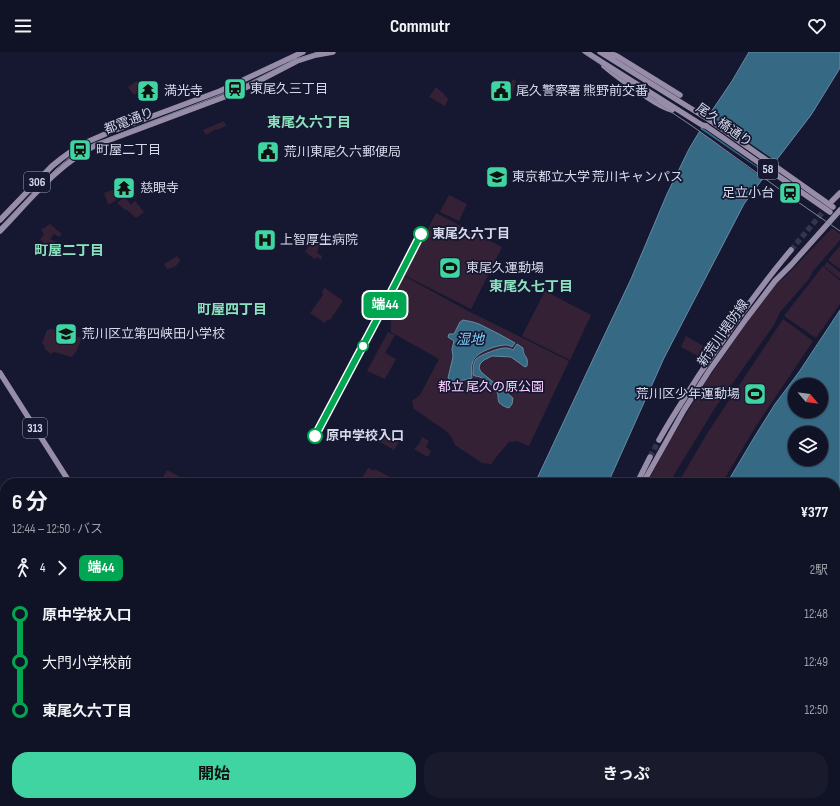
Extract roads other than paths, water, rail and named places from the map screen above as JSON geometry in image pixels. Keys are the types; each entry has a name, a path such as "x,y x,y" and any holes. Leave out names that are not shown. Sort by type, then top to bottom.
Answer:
{"main road":[{"name":"都電通り","path":"0,220 52,166 80,145 220,91 303,52"},
{"name":"都電通り","path":"0,230 58,170 85,150 227,96 296,61 333,52"},
{"path":"586,52 702,125 706,126"},
{"path":"586,52 623,81 662,107 672,110"},
{"name":"尾久橋通り","path":"593,52 670,100 706,126 837,213"},
{"name":"尾久橋通り","path":"600,52 711,121 837,213"},
{"path":"607,52 704,114 711,121"},
{"path":"607,52 617,56 680,95"},
{"path":"832,201 840,193"},
{"name":"新荒川堤防線","path":"646,478 684,410 742,324 775,281 837,213"},
{"name":"新荒川堤防線","path":"659,440 686,395 722,341 759,290 791,250"},
{"name":"313","path":"0,373 67,478"},
{"path":"640,478 650,457"}],"water":[{"path":"749,52 840,52 840,68 811,115 744,204 664,358 610,478 537,478 631,279 667,194 689,149"},
{"path":"840,310 840,478 730,478 755,436 788,387 788,418 828,418 828,378 794,378"},
{"name":"湿地","path":"463,320 479,324 515,343 512,347 502,345 482,352 473,361 471,369 472,378 452,383 448,378 453,357 452,349 454,341 448,337 449,334 454,334 460,322"},
{"path":"517,344 523,348 527,358 527,366 525,367 511,357 492,356 484,360 480,364 479,368 481,372 498,386 505,388 507,393 513,398 512,404 509,408 499,402 497,392 491,384 480,377 473,375 473,367 476,359 482,355 503,348 513,350"}],"tunnel":[{"path":"791,250 832,201"},
{"path":"650,457 659,440"}],"tram line":[{"path":"0,227 56,169 70,157 82,150 111,137 238,88 296,59 318,52"},
{"path":"582,52 695,128 840,231"}],"place":[{"name":"東尾久三丁目","path":"235,89"},
{"name":"満光寺","path":"148,91"},
{"name":"尾久警察署 熊野前交番","path":"501,91"},
{"name":"町屋二丁目","path":"80,150"},
{"name":"荒川東尾久六郵便局","path":"268,152"},
{"name":"東京都立大学 荒川キャンパス","path":"497,177"},
{"name":"慈眼寺","path":"124,188"},
{"name":"足立小台","path":"790,193"},
{"name":"東尾久六丁目","path":"421,234"},
{"name":"上智厚生病院","path":"265,240"},
{"name":"東尾久運動場","path":"450,268"},
{"name":"荒川区立第四峡田小学校","path":"66,334"},
{"name":"荒川区少年運動場","path":"755,394"},
{"name":"原中学校入口","path":"315,436"}],"district":[{"name":"東尾久六丁目","path":"309,122"},
{"name":"町屋二丁目","path":"69,250"},
{"name":"東尾久七丁目","path":"531,286"},
{"name":"町屋四丁目","path":"232,309"}],"park label":[{"name":"都立 尾久の原公園","path":"491,387"}]}
